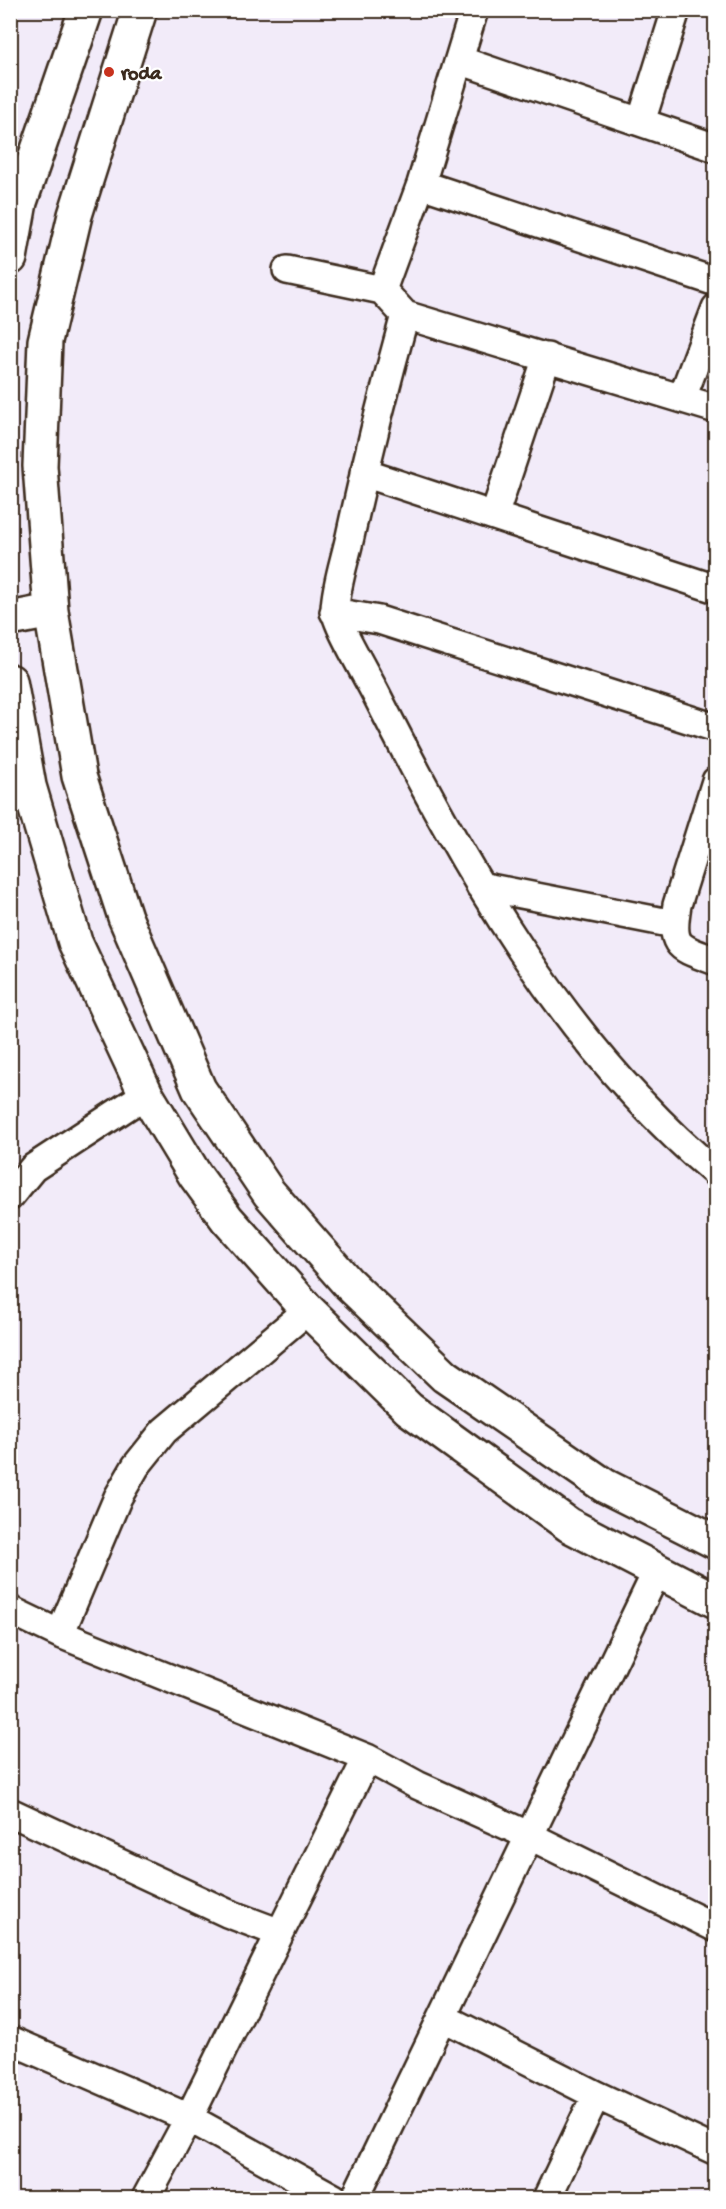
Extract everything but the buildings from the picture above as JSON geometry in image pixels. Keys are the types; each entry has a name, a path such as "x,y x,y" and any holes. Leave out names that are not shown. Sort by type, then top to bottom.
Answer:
{"main road":[{"path":"10,258 20,202 86,10"},
{"path":"140,10 75,215 45,341 40,466 51,611 79,776 125,917 199,1089 269,1192 346,1282 445,1376 605,1486 716,1542"},
{"path":"10,619 51,611"},
{"path":"10,681 29,786 75,942 146,1094 195,1175 226,1219 308,1310 409,1409 569,1525 716,1601"},
{"path":"463,1447 493,1409"}],"street":[{"path":"382,290 420,184 474,10"},
{"path":"641,122 676,10"},
{"path":"459,60 716,148"},
{"path":"420,184 716,282"},
{"path":"287,270 382,290 405,315 716,409"},
{"path":"682,398 716,308"},
{"path":"405,315 364,473 334,612 416,772 480,886 521,951 614,1075 676,1140 716,1173"},
{"path":"494,516 547,357"},
{"path":"364,473 716,589"},
{"path":"334,612 379,620 716,728"},
{"path":"716,782 680,895 674,924 675,938 684,949 716,961"},
{"path":"480,886 674,924"},
{"path":"10,1196 33,1168 146,1094"},
{"path":"60,1634 118,1497 136,1466 164,1431 308,1310"},
{"path":"355,2199 444,2018 528,1835 657,1571"},
{"path":"10,1610 60,1634 367,1758 417,1785 528,1835 716,1928"},
{"path":"146,2199 189,2118 367,1758"},
{"path":"10,1812 227,1912 280,1933"},
{"path":"444,2018 596,2095 716,2151"},
{"path":"10,2040 189,2118 334,2199"},
{"path":"547,2199 596,2095"}],"place":[{"name":"roda","path":"109,72"}]}
